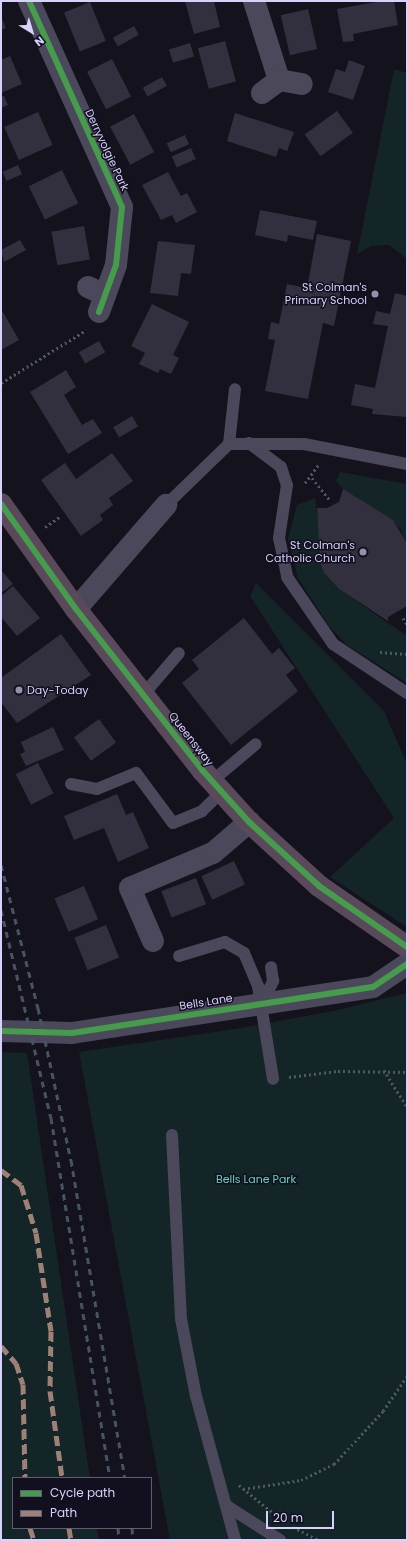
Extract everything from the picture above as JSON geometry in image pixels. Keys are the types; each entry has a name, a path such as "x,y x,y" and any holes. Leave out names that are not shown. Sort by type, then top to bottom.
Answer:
{"highway":[{"name":"Queensway","path":"1,504 76,609 217,786 249,822 318,886 407,947"}],"street":[{"name":"Derryvolgie Park","path":"29,1 122,207 116,265 97,298"},
{"path":"254,1 270,86 302,84"},
{"path":"76,609 166,505"},
{"path":"153,941 130,888 213,853 249,822"},
{"name":"Bells Lane","path":"1,1031 72,1033 373,987 407,964"}],"lane":[{"path":"166,505 229,444 235,389"},
{"path":"249,443 281,467 286,496 279,538 287,577 333,644 407,693"},
{"path":"229,444 304,444 407,464"},
{"path":"143,694 179,653"},
{"path":"71,784 98,789 136,773 173,823 202,811 217,786 256,744"},
{"path":"179,956 225,942 244,953 262,1003 273,1079"},
{"path":"262,1003 274,982 271,967"},
{"path":"172,1135 181,1319 214,1465 227,1506 235,1540"},
{"path":"227,1506 280,1540"}],"path":[{"path":"1,382 91,328 97,298"},
{"path":"286,496 312,478 325,448"},
{"path":"312,478 330,500"},
{"path":"403,618 407,624"},
{"path":"273,1079 384,1070 407,1072"},
{"path":"384,1070 407,1107"},
{"path":"243,1489 302,1480 334,1464 383,1411 407,1376"},
{"path":"214,1465 277,1515"},
{"path":"288,1524 319,1540"}],"green space":[{"path":"394,69 407,73 407,259 389,245 372,246 357,254"},
{"path":"340,472 407,484 407,559 401,529 343,489 336,481"},
{"path":"315,498 324,573 339,589 407,636 407,683 347,645 329,626 298,578 288,539 297,505"},
{"path":"256,583 384,711 407,764 407,927 330,877 394,818 250,596"},
{"name":"Bells Lane Park","path":"407,993 407,1540 170,1540 79,1052 235,1029 333,1011"},
{"path":"1,1052 27,1053 90,1477 12,1477 12,1529 97,1529 99,1540 1,1540"}],"building":[{"path":"185,1 214,1 220,27 194,34"},
{"path":"382,1 394,1 398,25 353,34 354,41 343,42 337,9"},
{"path":"90,2 106,41 80,51 64,12"},
{"path":"308,9 317,49 290,55 281,15"},
{"path":"1,17 6,28 1,30"},
{"path":"134,26 139,35 118,46 113,38"},
{"path":"225,41 236,82 209,89 198,48"},
{"path":"190,43 194,56 173,63 169,49"},
{"path":"10,56 22,84 1,93 1,60"},
{"path":"112,59 131,96 106,109 87,72"},
{"path":"349,60 365,66 353,100 328,92 336,69 345,72"},
{"path":"162,77 167,86 148,96 143,88"},
{"path":"4,96 8,105 1,108 1,97"},
{"path":"337,111 353,133 321,156 305,135"},
{"path":"38,112 53,145 19,160 4,127"},
{"path":"235,113 294,132 287,151 279,148 276,157 227,141"},
{"path":"134,114 154,152 130,165 110,127"},
{"path":"185,135 189,144 171,152 167,143"},
{"path":"191,148 196,159 177,168 172,157"},
{"path":"18,165 22,174 7,181 2,172"},
{"path":"62,170 78,203 45,219 29,186"},
{"path":"168,172 181,196 187,193 197,212 176,223 172,215 161,220 142,185"},
{"path":"260,210 317,221 313,240 288,235 287,242 255,235"},
{"path":"84,226 90,259 57,265 52,232"},
{"path":"317,234 351,241 334,326 323,323 308,399 265,391 275,340 268,339 271,322 279,324 287,284 307,288"},
{"path":"20,240 26,250 4,262 1,250"},
{"path":"158,241 195,245 191,274 181,273 178,296 150,293"},
{"path":"395,293 407,296 407,417 372,414 373,409 351,405 355,384 375,388 388,326 373,324 376,311 390,314"},
{"path":"152,304 189,322 173,355 179,358 171,374 160,369 158,373 139,364 145,353 131,346"},
{"path":"3,312 19,340 1,350 1,313"},
{"path":"99,341 105,352 85,364 79,352"},
{"path":"66,370 76,387 64,395 82,425 93,419 102,433 68,454 30,392"},
{"path":"132,416 138,426 119,438 113,427"},
{"path":"112,453 133,481 109,498 113,505 100,515 103,520 81,536 41,480 65,463 76,479"},
{"name":"St Colman's Catholic Church","path":"343,489 393,520 406,542 407,606 388,617 388,621 339,589 324,573 320,562 317,508 327,508 339,502"},
{"path":"1,570 13,584 1,593"},
{"path":"13,586 40,618 17,636 1,617 1,596"},
{"path":"244,618 272,654 279,648 295,668 286,675 298,691 231,745 182,683 199,669 192,660"},
{"path":"61,634 91,675 17,723 1,702 1,678"},
{"path":"99,719 116,742 91,761 74,737"},
{"path":"53,727 64,750 26,766 20,754 25,752 21,742"},
{"path":"38,763 53,793 31,805 16,774"},
{"path":"117,794 126,815 133,812 149,848 118,862 104,828 74,840 64,816"},
{"path":"234,861 245,885 212,900 201,876"},
{"path":"196,878 206,904 171,917 161,891"},
{"path":"84,886 98,919 69,932 55,899"},
{"path":"106,925 119,957 88,970 74,938"}],"railway":[{"path":"1,865 38,1008 71,1160 125,1477"},
{"path":"1,910 51,1118 110,1477"},
{"path":"118,1529 119,1540"},
{"path":"132,1529 133,1540"}],"marked path":[{"path":"1,1170 21,1185 36,1233 51,1331 50,1391 62,1477"},
{"path":"1,1346 16,1363 23,1384 25,1477"},
{"path":"30,1529 34,1540"},
{"path":"69,1529 71,1540"}],"cycle path":[{"path":"29,1 122,207 116,265 99,312"},
{"path":"1,504 76,609 203,771 249,822 319,886 407,947"},
{"path":"1,1031 72,1033 373,987 407,964"}],"place":[{"name":"St Colman's Primary School","path":"375,294"},
{"name":"St Colman's Catholic Church","path":"363,552"},
{"name":"Day-Today","path":"19,690"}]}
